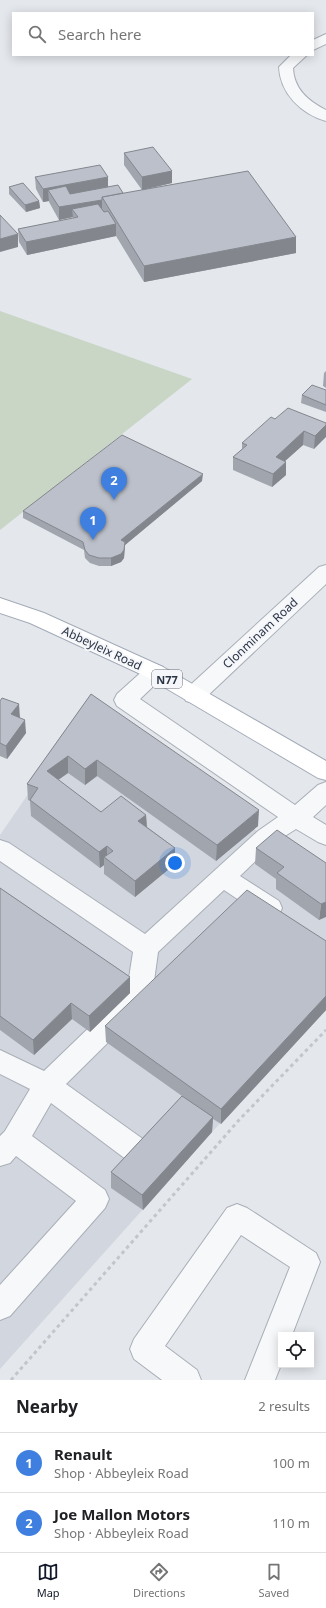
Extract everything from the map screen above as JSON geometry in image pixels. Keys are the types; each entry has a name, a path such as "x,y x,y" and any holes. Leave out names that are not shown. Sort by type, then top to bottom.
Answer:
{"main road":[{"name":"Abbeyleix Road","path":"0,604 37,618 155,672 326,772"}],"street":[{"path":"314,45 326,38"},
{"path":"299,56 286,67 285,76 289,86 297,97 309,107 326,116"},
{"name":"Clonminam Road","path":"194,695 326,572"},
{"path":"155,672 125,700 295,817 326,836"},
{"path":"0,1306 95,1199 8,1146 47,1085 139,996 146,948 266,837 304,811 326,791"},
{"path":"1,849 146,948"},
{"path":"223,877 287,919"},
{"path":"0,1061 47,1085 137,1151"},
{"path":"182,1379 145,1349 237,1217 306,1262 260,1380"}],"path":[{"path":"11,1380 239,1120 326,1030"}],"shaded area":[{"path":"88,707 326,882 326,1010 214,1130 0,1369 0,835"}],"green space":[{"path":"0,311 192,379 0,530"}],"building":[{"path":"153,147 172,171 142,177 124,153"},
{"path":"100,165 108,177 43,189 35,177"},
{"path":"248,171 296,237 144,266 102,197"},
{"path":"23,183 39,201 25,205 9,187"},
{"path":"118,185 123,193 102,197 102,200 59,207 48,190 66,186 70,194"},
{"path":"98,204 104,212 108,211 116,224 26,242 18,229 78,217 72,209"},
{"path":"0,215 18,234 0,239"},
{"path":"312,385 326,390 326,405 302,395"},
{"path":"288,408 326,423 326,425 315,436 304,431 276,457 286,462 273,474 233,457 247,445 242,443 271,417 275,419"},
{"path":"122,435 203,474 121,540 125,542 124,550 121,554 111,558 99,558 89,555 85,550 83,542 23,511"},
{"path":"91,694 259,810 217,845 97,760 85,769 68,756 47,771 101,812 121,796 146,815 138,821 175,848 135,881 104,857 113,851 107,846 99,852 30,800 38,788 27,784"},
{"path":"2,698 19,704 11,714 25,720 6,746 0,743 0,701"},
{"path":"277,830 326,863 326,902 321,904 277,873 284,867 256,848"},
{"path":"0,888 130,977 89,1016 71,1003 33,1040 0,1016"},
{"path":"247,890 326,941 326,996 221,1109 105,1026"},
{"path":"182,1096 213,1117 142,1195 111,1172"}],"place":[{"name":"Joe Mallon Motors","path":"114,500"},
{"name":"Renault","path":"93,540"}]}
